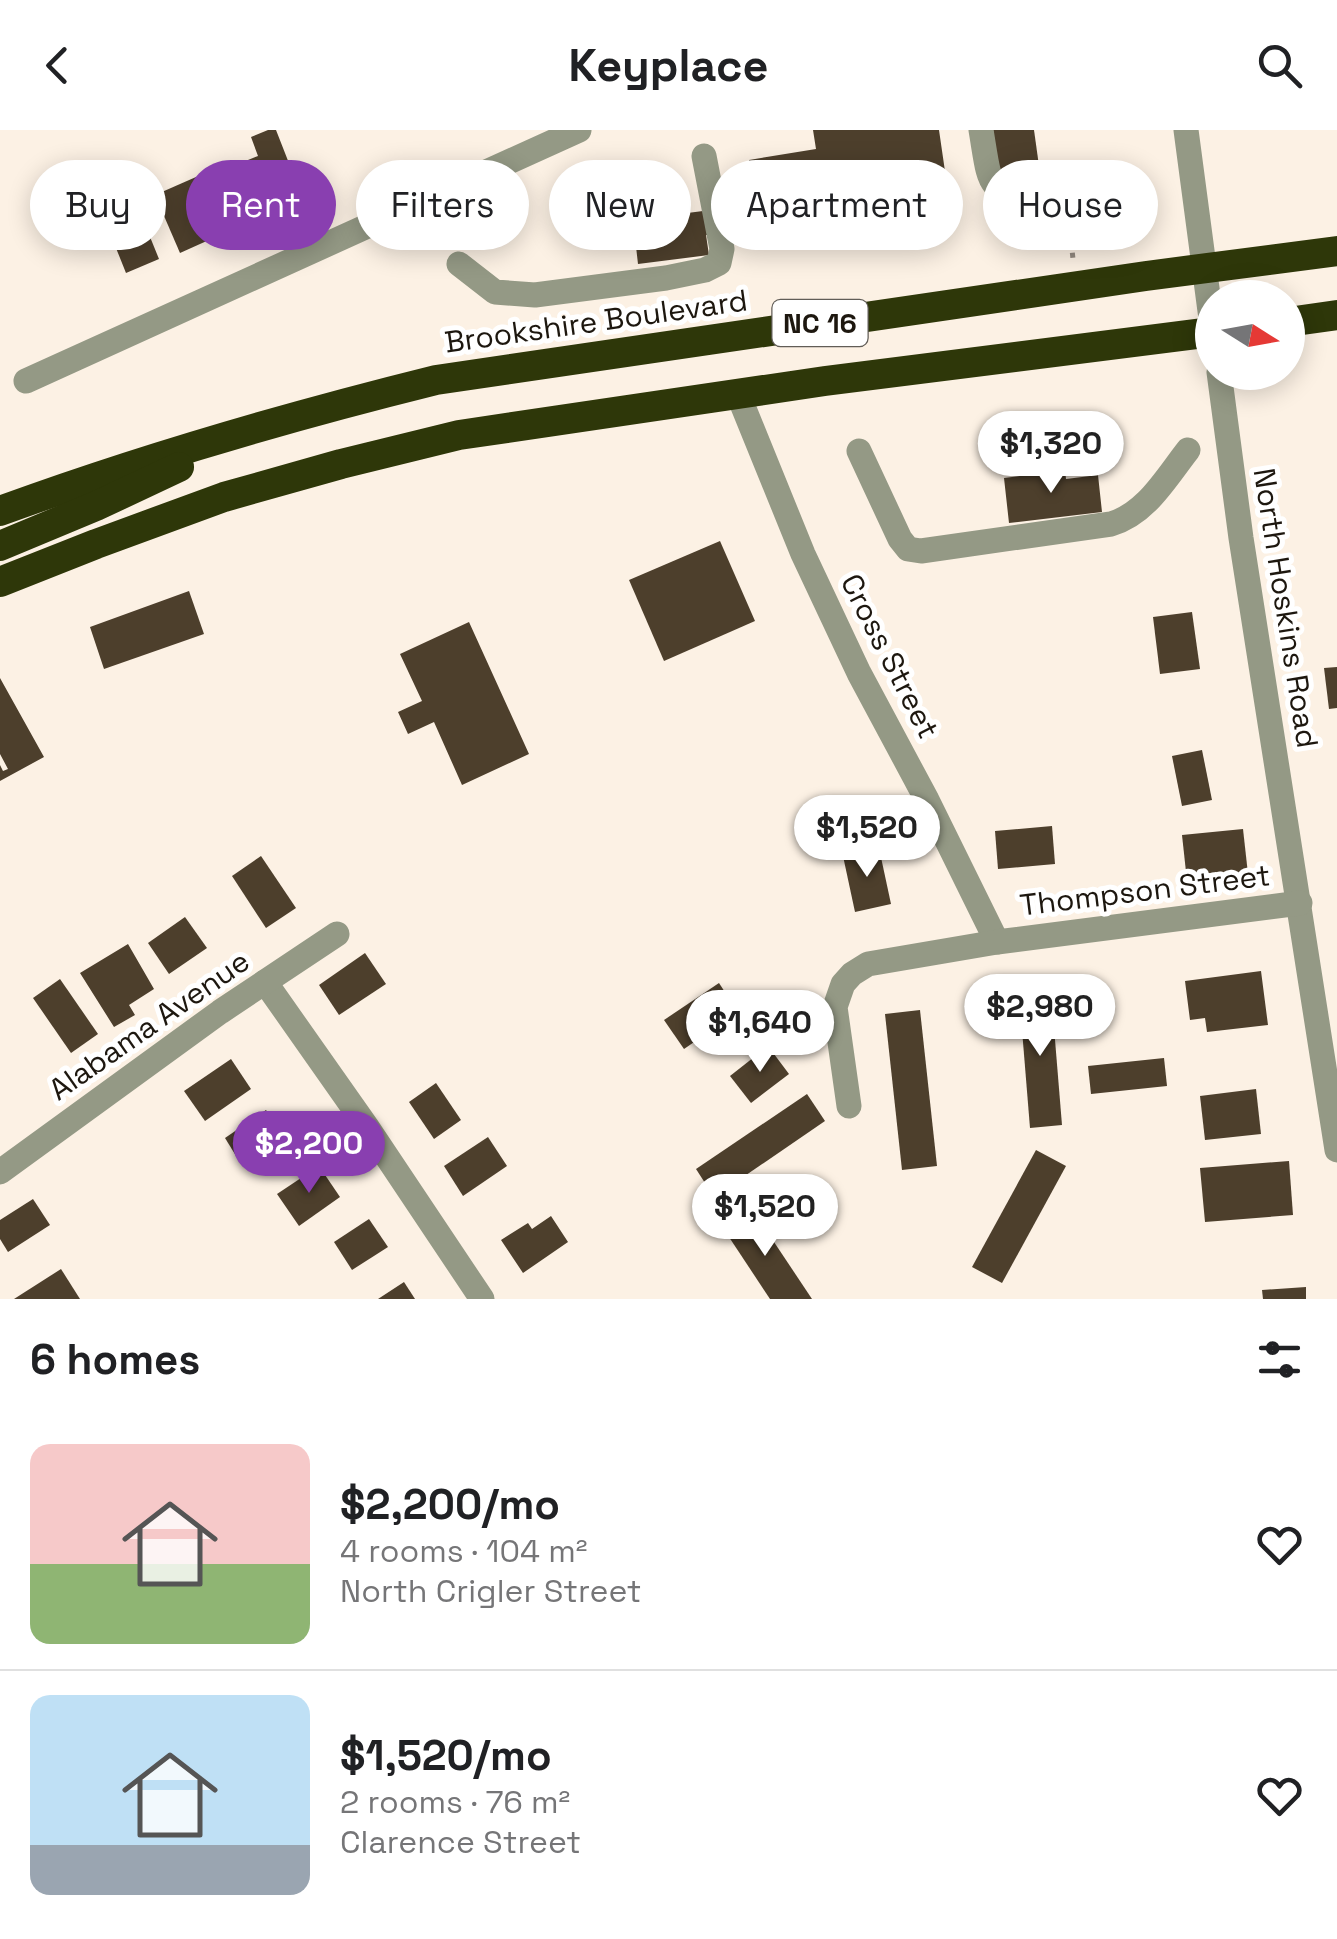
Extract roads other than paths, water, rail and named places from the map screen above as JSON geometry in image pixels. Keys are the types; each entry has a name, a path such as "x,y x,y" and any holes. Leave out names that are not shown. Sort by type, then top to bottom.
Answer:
{"highway":[{"name":"Brookshire Boulevard","path":"0,512 88,479 257,427 436,380 1337,252"},
{"path":"1305,320 1337,315"},
{"name":"NC 16","path":"0,582 224,497 459,435 1195,331"},
{"path":"0,546 96,506 257,427"}],"street":[{"path":"26,381 579,130"},
{"path":"982,130 987,160"},
{"path":"1186,130 1206,280"},
{"path":"459,264 495,292 535,295 704,270 718,263 722,249 704,156"},
{"name":"North Hoskins Road","path":"1221,390 1337,1150"},
{"name":"Cross Street","path":"738,394 803,554 858,673 927,800 996,942"},
{"path":"859,451 900,539 908,549 921,552 1126,520 1149,500 1188,450"},
{"name":"Thompson Street","path":"849,1106 835,1007 843,984 868,964 996,942 1300,903"},
{"name":"Alabama Avenue","path":"0,1172 337,934"},
{"path":"265,982 482,1299"}]}
